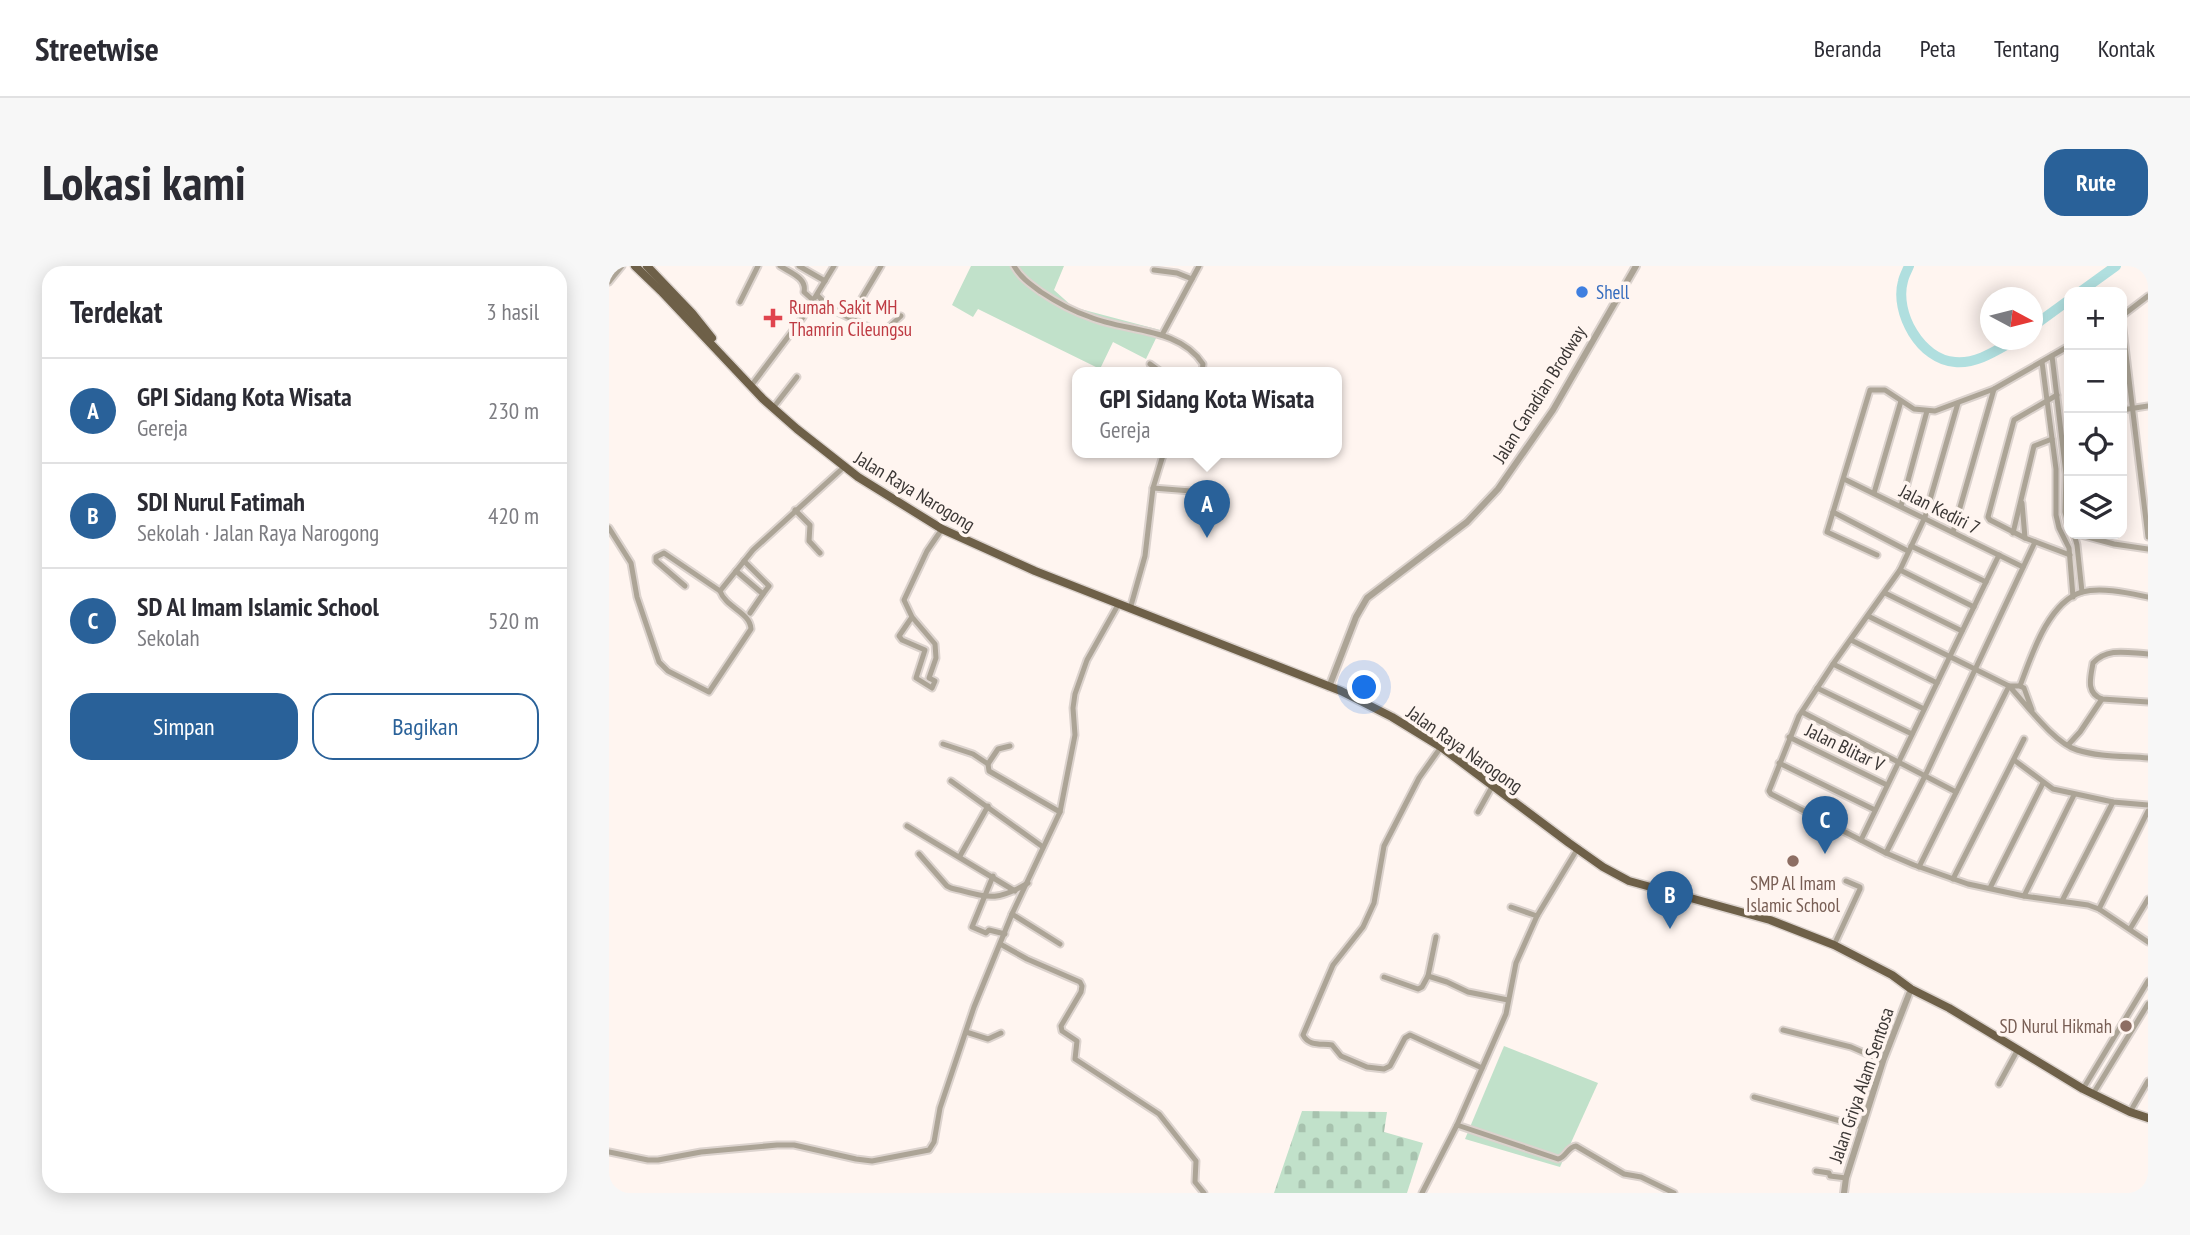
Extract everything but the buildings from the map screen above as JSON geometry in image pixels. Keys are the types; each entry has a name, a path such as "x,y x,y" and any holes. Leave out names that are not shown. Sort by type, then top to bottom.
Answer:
{"main road":[{"name":"Jalan Raya Narogong","path":"635,266 737,370"},
{"name":"Jalan Raya Narogong","path":"647,266 692,313 737,370 773,408 844,467 941,529 1130,610 1329,687 1392,717 1441,747 1603,867 1629,881 1780,923 1834,946 1892,975 1911,989 1949,1008 2092,1094 2148,1118"}],"street":[{"path":"609,282 622,266"},
{"path":"740,302 758,266"},
{"path":"780,266 805,283 804,292 831,309 882,333 901,316"},
{"path":"799,266 825,281"},
{"path":"751,386 782,347 834,266"},
{"path":"850,318 881,266"},
{"path":"1014,266 1019,276 1056,302 1091,318 1162,335 1198,356 1203,367"},
{"path":"1162,335 1199,266"},
{"name":"Jalan Canadian Brodway","path":"1329,687 1356,617 1367,598 1467,522 1498,489 1553,410 1636,266"},
{"path":"1154,271 1177,272 1192,279"},
{"path":"2127,314 2148,296"},
{"path":"1877,555 1827,532 1870,390 1885,390 1914,409 1935,411 1994,389 2064,349"},
{"path":"2126,350 2148,537"},
{"path":"2052,356 2066,476"},
{"path":"2042,362 2056,469 2056,515 2069,548 2073,597"},
{"path":"1150,364 1154,367"},
{"path":"773,408 797,377"},
{"path":"1953,532 1994,389"},
{"path":"2057,395 2014,420 1988,512 1990,520 2013,533 2070,555"},
{"path":"1874,493 1901,401"},
{"path":"1958,403 1925,517 1900,570 1832,664 1802,712 1769,786 1771,794 1920,867 1953,879 2024,896 2099,909 2148,942"},
{"path":"2127,409 2148,406"},
{"path":"1901,506 1927,411"},
{"path":"2013,533 2034,446 2053,439"},
{"path":"1130,610 1146,556 1153,488 1162,458"},
{"path":"720,591 744,561 795,510 844,467"},
{"name":"Jalan Kediri 7","path":"1844,478 2023,567"},
{"path":"1153,488 1191,491 1201,495"},
{"path":"2022,499 2025,538"},
{"path":"795,510 810,525 809,541 820,553"},
{"path":"1833,512 1986,582"},
{"path":"609,528 631,563 637,597 659,662 668,671 709,692 751,629 751,623 730,606 720,591 664,553 660,554 656,561 685,586"},
{"path":"912,617 899,636 925,650 916,678 932,688 935,681 929,678 936,658 935,644 912,617 904,600 927,551 941,529"},
{"path":"2076,539 2082,592"},
{"path":"2094,539 2148,549"},
{"path":"2114,539 2114,544"},
{"path":"1887,853 1926,776 2035,542"},
{"path":"1861,840 1999,555"},
{"path":"744,561 769,586 750,613"},
{"path":"1900,570 1973,607"},
{"path":"736,572 763,594"},
{"path":"2020,686 2040,636 2055,614 2073,597 2082,592 2098,591 2148,597"},
{"path":"1885,593 1962,631"},
{"path":"609,1152 652,1160 767,1145 794,1145 872,1161 926,1151 934,1142 940,1108 966,1032 1012,914 1060,812 1075,735 1075,694 1087,660 1118,605"},
{"path":"1868,616 1974,671 2009,686 2056,737 2077,750 2148,758"},
{"path":"1851,640 1937,683"},
{"path":"2148,654 2109,652 2098,657 2093,663 2090,688 2096,697 2102,699 2148,702"},
{"path":"1832,664 1924,709"},
{"path":"2009,686 2024,688 2032,710"},
{"path":"1920,867 2009,686"},
{"path":"1817,688 1912,734"},
{"path":"2068,745 2102,699"},
{"path":"1802,712 1956,792"},
{"name":"Jalan Blitar V","path":"1789,737 1887,785"},
{"path":"1953,879 2024,739"},
{"path":"943,744 973,754 988,764 990,772 1060,812"},
{"path":"988,764 998,748 1010,746"},
{"path":"1441,747 1419,778 1384,846 1374,903 1363,927 1333,965 1303,1035 1308,1041 1322,1046 1332,1045 1341,1056 1367,1067 1381,1069 1390,1066 1409,1035 1482,1068"},
{"path":"2014,760 2053,789 2113,802 2148,805"},
{"path":"1779,763 1875,810"},
{"path":"951,781 1044,847"},
{"path":"1990,888 2043,783"},
{"path":"1478,813 1493,785"},
{"path":"2024,896 2074,795"},
{"path":"2062,901 2113,802"},
{"path":"960,856 988,806"},
{"path":"2099,909 2148,811"},
{"path":"907,826 1015,891"},
{"path":"1422,1193 1457,1125 1506,1014 1516,963 1537,916 1578,848"},
{"path":"919,854 947,886 983,896 1005,896 1028,883"},
{"path":"993,876 972,927 986,933 989,930 1005,934"},
{"path":"1834,946 1860,889 1846,881"},
{"path":"2130,929 2148,899"},
{"path":"1511,907 1537,916"},
{"path":"1012,914 1061,944"},
{"path":"1384,977 1418,989 1422,987 1428,976 1436,937"},
{"path":"1002,944 1027,959 1080,982 1081,992 1061,1026 1062,1031 1077,1041 1075,1059 1159,1114 1196,1161 1195,1182 1204,1193"},
{"path":"1428,976 1468,992 1508,1000"},
{"path":"2083,1089 2148,981"},
{"name":"Jalan Griya Alam Sentosa","path":"1844,1193 1846,1178 1883,1061 1911,989"},
{"path":"2092,1094 2148,1004"},
{"path":"1783,1030 1851,1047 1883,1061"},
{"path":"966,1032 988,1039 1001,1033"},
{"path":"1999,1084 2017,1051"},
{"path":"2130,1112 2148,1081"},
{"path":"1754,1097 1862,1128"},
{"path":"1457,1125 1558,1159 1571,1147 1576,1146 1624,1174 1641,1177 1674,1193"},
{"path":"1816,1171 1846,1178"}],"green space":[{"path":"971,266 1064,266 1054,290 1073,307 1160,330 1146,359 1113,342 1101,367 1096,367 978,309 973,317 952,305"},
{"path":"1504,1046 1598,1083 1560,1167 1465,1139"},
{"path":"1302,1111 1387,1112 1384,1132 1423,1143 1407,1193 1274,1193"}],"waterway":[{"path":"1909,266 1901,294 1907,320 1921,344 1931,353 1955,362 1971,361 1998,350"},
{"path":"2087,287 2116,266"},
{"path":"2043,319 2064,304"}],"place":[{"name":"Shell","path":"1582,292"},
{"name":"Rumah Sakit MH Thamrin Cileungsu","path":"773,318"},
{"name":"GPI Sidang Kota Wisata","path":"1207,538"},
{"name":"SD Al Imam Islamic School","path":"1825,854"},
{"name":"SMP Al Imam Islamic School","path":"1793,861"},
{"name":"SDI Nurul Fatimah","path":"1670,929"},
{"name":"SD Nurul Hikmah","path":"2126,1026"}]}
